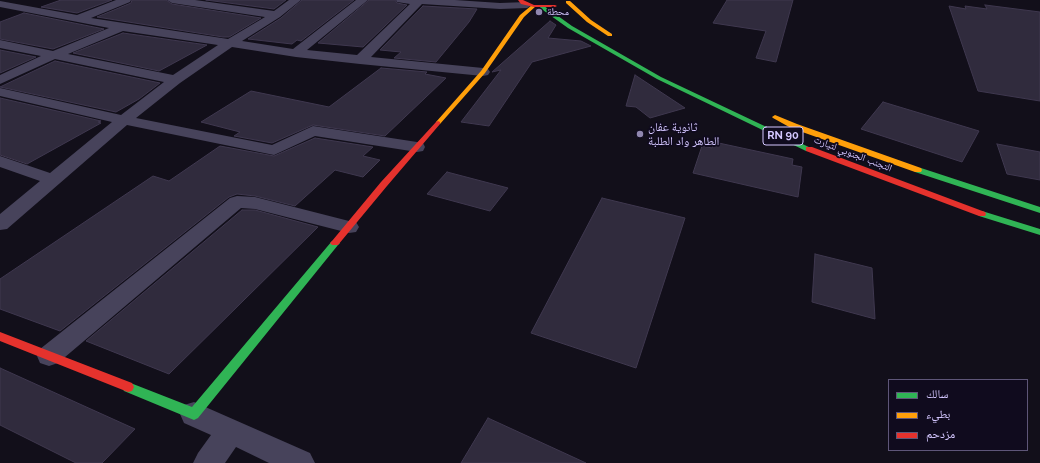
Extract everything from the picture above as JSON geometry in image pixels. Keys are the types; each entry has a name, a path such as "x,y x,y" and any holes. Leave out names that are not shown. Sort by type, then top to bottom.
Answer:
{"main road":[{"path":"0,336 194,414 349,227 483,72 531,5 555,7 568,1 589,21 620,41"},
{"name":"التجنب الجنوبي لتيارت","path":"531,5 659,78 821,155 990,216 1040,232"},
{"name":"التجنب الجنوبي لتيارت","path":"766,114 794,126 876,155 1040,210"}],"street":[{"path":"80,18 126,0"},
{"path":"172,0 276,15"},
{"path":"0,224 124,120 175,80 230,43 276,15 296,0"},
{"path":"296,53 363,0"},
{"path":"401,0 419,2 531,5"},
{"path":"0,14 47,2"},
{"path":"360,60 419,2"},
{"path":"498,3 522,16"},
{"path":"0,4 122,27 296,53 483,72"},
{"path":"0,80 54,55 122,27"},
{"path":"0,44 175,80"},
{"path":"0,92 124,120 274,150 313,131 417,147"},
{"path":"0,162 53,180"},
{"path":"49,356 237,202 255,203 349,227"},
{"path":"194,414 300,463"},
{"path":"208,463 231,431"}],"building":[{"path":"61,0 112,0 77,13 41,7"},
{"path":"132,0 166,0 172,4 261,18 229,37 223,37 97,17 131,3"},
{"path":"206,0 286,0 274,9"},
{"path":"302,0 354,0 301,41 297,40 292,44 248,39 281,18"},
{"path":"369,0 395,0 397,3 407,5 363,47 318,43"},
{"path":"727,0 793,0 776,62 756,58 766,31 713,23"},
{"path":"985,5 1040,12 1040,101 978,91 949,6 966,9 965,6 987,9"},
{"path":"423,6 477,9 469,22 436,62 394,58 401,52 380,50"},
{"path":"24,13 104,29 53,49 0,39 0,22"},
{"path":"550,21 556,25 548,38 581,41 591,46 532,62 489,126 461,122 501,70 492,72"},
{"path":"123,33 207,45 159,71 73,53"},
{"path":"0,50 36,57 0,73"},
{"path":"55,61 160,83 139,99 116,112 0,87"},
{"path":"381,68 427,72 425,74 446,78 385,136 313,125 272,143 234,136 240,132 201,122 251,91 329,107"},
{"path":"635,75 685,108 650,118 636,107 626,106"},
{"path":"0,98 101,121 98,122 101,123 27,164 0,155"},
{"path":"883,102 979,131 962,162 861,129"},
{"path":"315,138 373,147 363,156 380,160 363,177 335,170 295,206 255,196 237,194 229,197 60,331 0,309 0,279 153,176 169,181 220,146 274,156"},
{"path":"714,142 793,159 792,165 802,167 798,197 693,173 702,146 712,148"},
{"path":"997,144 1040,152 1040,180 1007,174"},
{"path":"447,172 508,188 490,211 427,194"},
{"path":"602,198 685,218 636,368 531,333"},
{"path":"242,210 255,210 318,227 169,374 86,341"},
{"path":"815,254 872,268 875,319 812,302"},
{"path":"0,368 135,429 102,463 76,463 0,425"},
{"path":"488,418 586,463 461,463"}],"traffic: fast":[{"path":"542,7 570,27 659,78 809,149"},
{"path":"918,170 1040,210"},
{"path":"982,214 1040,232"},
{"path":"128,387 194,414 335,243"}],"traffic: slow":[{"path":"568,2 589,21 610,35"},
{"path":"438,123 483,72 522,16 534,6"},
{"path":"775,117 794,126 918,170"}],"traffic: jam":[{"path":"520,0 523,3 534,6 555,6"},
{"path":"335,243 384,184 438,123"},
{"path":"809,149 982,214"},
{"path":"0,336 128,387"}],"place":[{"name":"محطة","path":"539,12"},
{"name":"ثانوية عفان الطاهر واد الطلبة","path":"640,134"}]}
